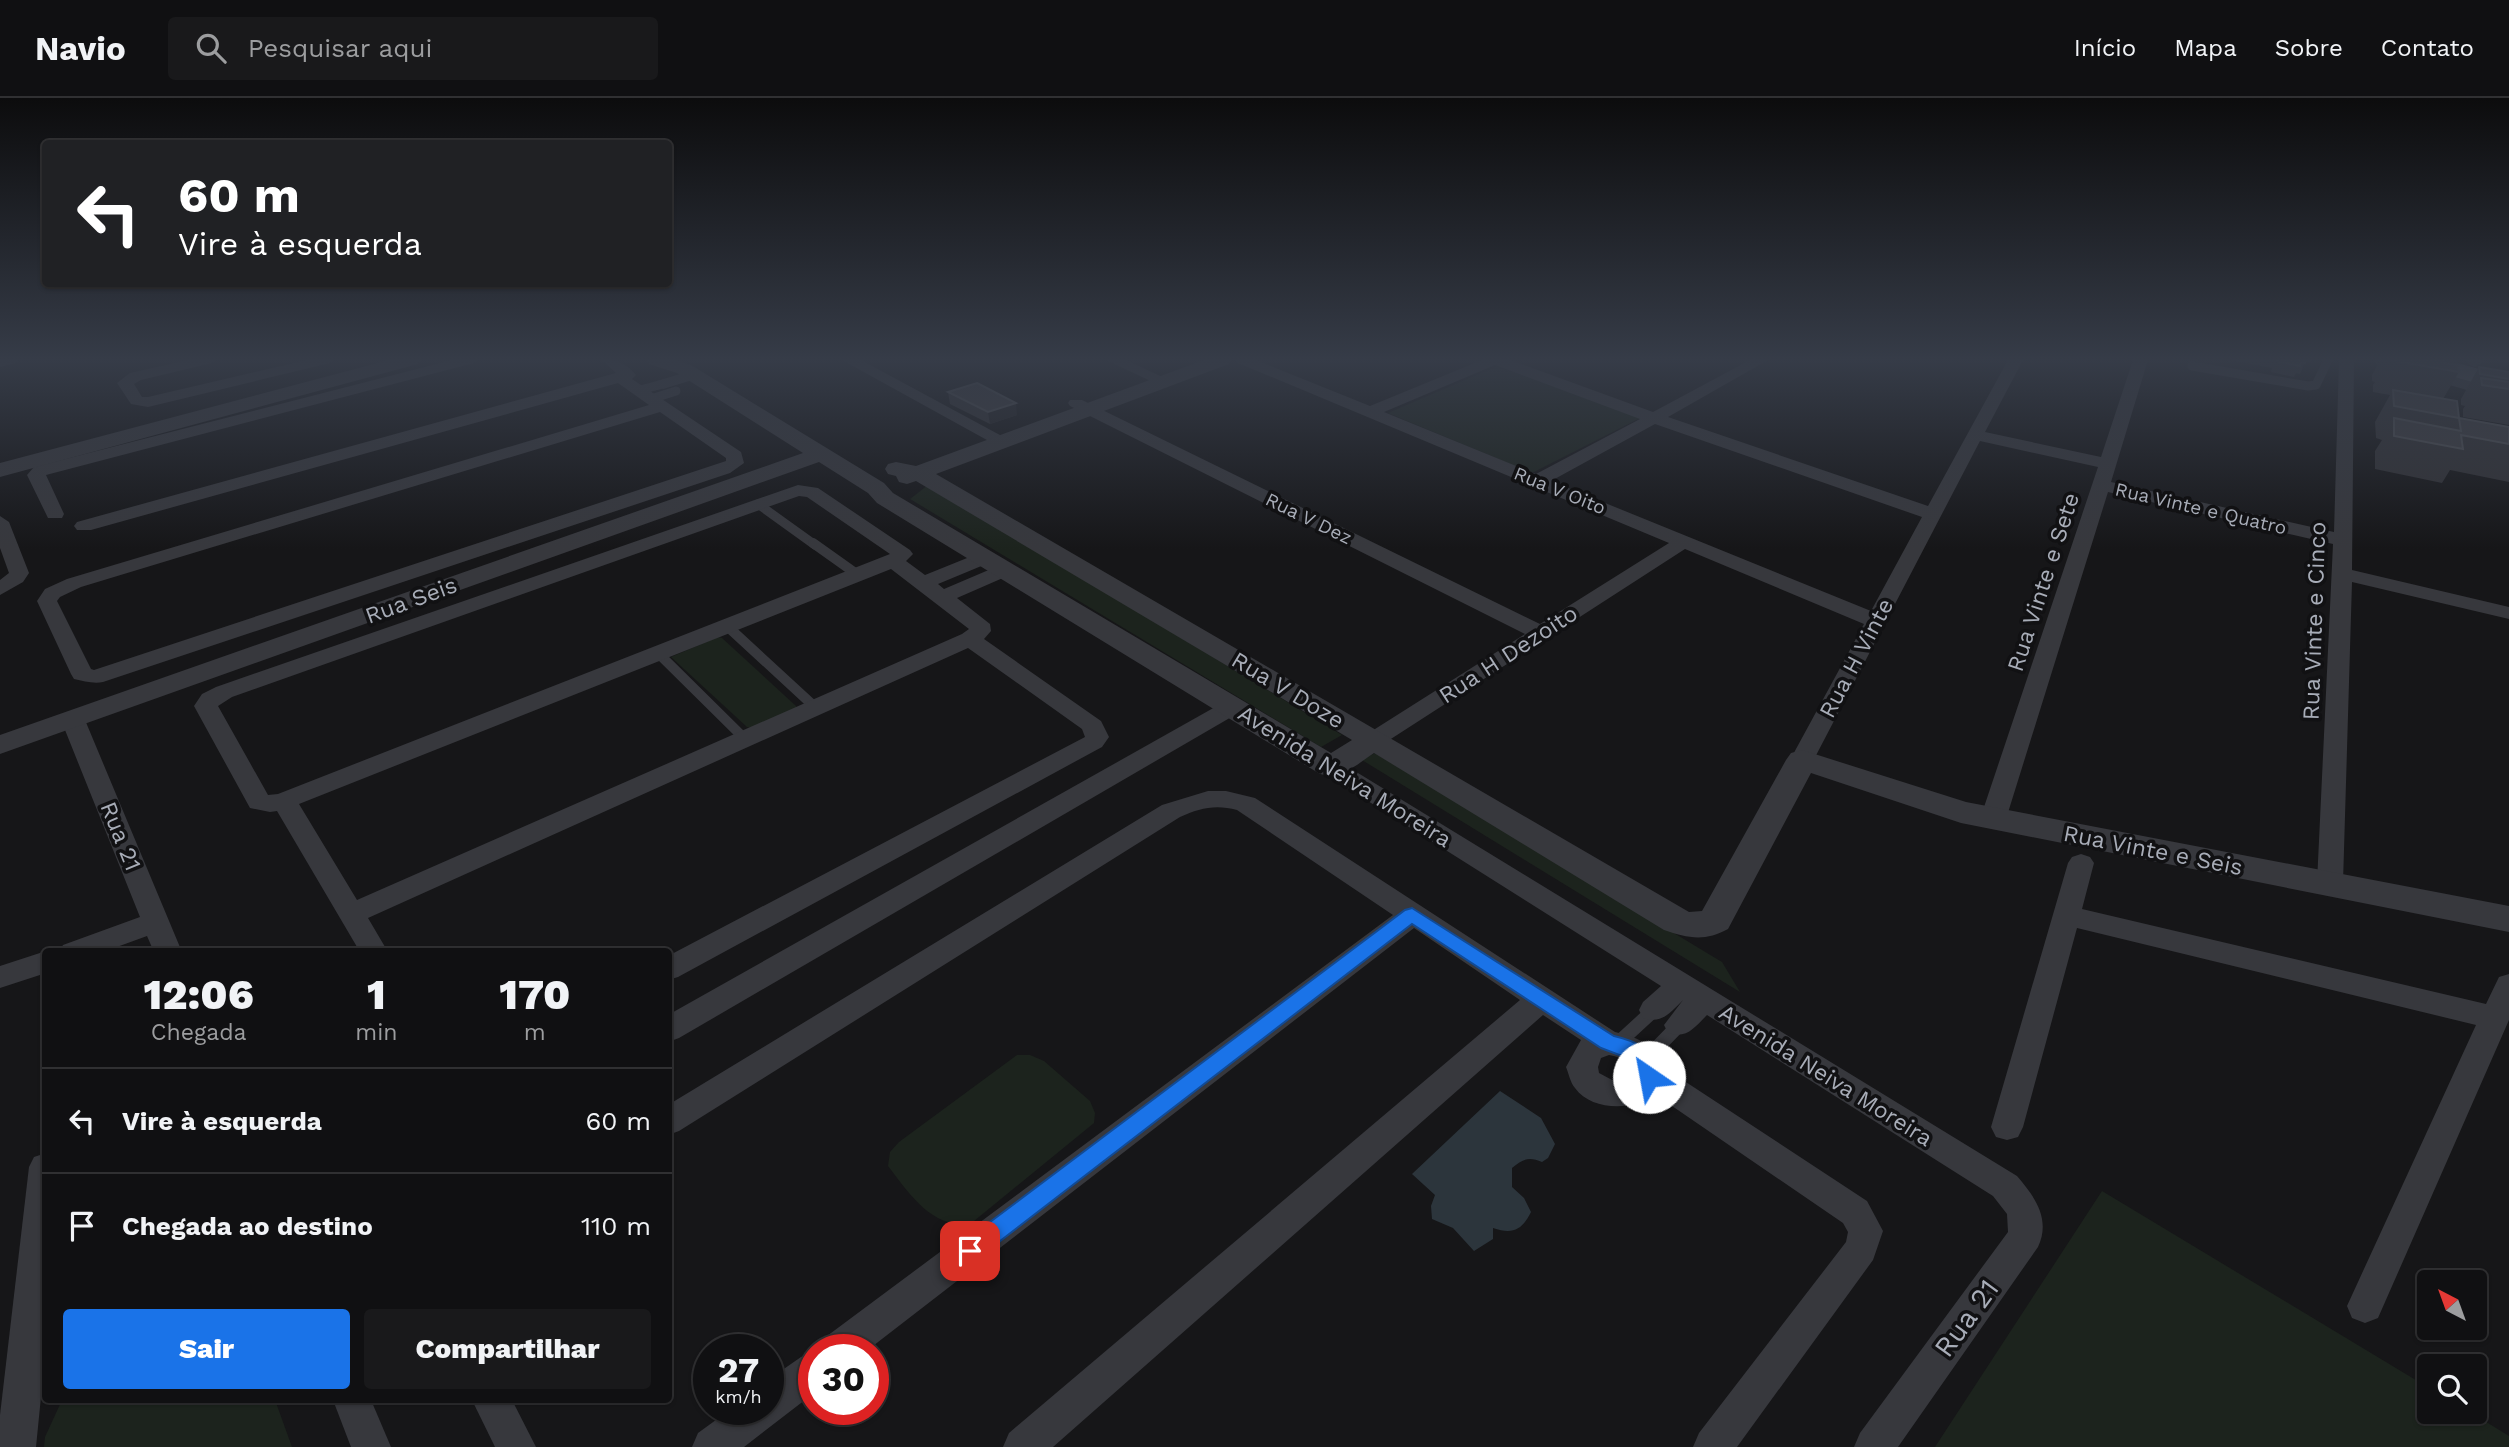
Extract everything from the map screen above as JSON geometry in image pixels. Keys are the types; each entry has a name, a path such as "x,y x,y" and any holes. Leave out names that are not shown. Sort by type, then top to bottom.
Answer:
{"street":[{"path":"0,470 176,423"},
{"path":"55,514 36,475 44,469 224,423"},
{"path":"84,526 458,423"},
{"path":"569,423 74,583 52,593 47,601 82,674 90,678 100,676 724,469 735,463 735,456 694,423"},
{"name":"Avenida Neiva Moreira","path":"771,423 870,484 885,498 1331,767 2004,1186"},
{"path":"968,423 996,438"},
{"path":"870,484 1036,423"},
{"name":"Rua V Dez","path":"1116,423 1541,633"},
{"name":"Rua V Oito","path":"1397,423 1876,621"},
{"path":"1537,481 1645,423"},
{"path":"1668,423 1933,514"},
{"name":"Rua H Vinte","path":"1677,921 1695,927 1706,926 1715,920 1981,423"},
{"name":"Rua Vinte e Sete","path":"1993,819 2120,423"},
{"name":"Rua Vinte e Cinco","path":"2330,883 2346,423"},
{"name":"Rua Vinte e Quatro","path":"1975,435 2107,464"},
{"name":"Rua Seis","path":"0,745 821,454"},
{"name":"Rua V Doze","path":"907,471 1106,580 1677,921"},
{"name":"Rua Vinte e Quatro","path":"2100,485 2343,540"},
{"path":"797,490 809,490 903,554 893,561 858,575 284,801 270,804 259,802 206,706 210,699 758,504 797,490"},
{"path":"0,524 19,573 0,589"},
{"name":"Rua H Dezoito","path":"1331,767 1685,541"},
{"path":"351,914 970,639 981,631 979,624 893,561"},
{"path":"925,583 995,564"},
{"path":"943,597 995,564"},
{"path":"2342,574 2509,613"},
{"path":"672,967 1094,743 1097,737 1093,726 970,639"},
{"path":"672,1028 1233,707"},
{"name":"Rua 21","path":"73,720 166,948"},
{"name":"Rua Vinte e Seis","path":"1802,760 1961,813 2509,919"},
{"path":"672,1120 1148,825 1193,801 1221,798 1246,804 1541,999 1613,1043 1637,1053 1647,1067 1855,1212 1866,1231 1861,1249 1713,1447"},
{"path":"284,801 372,948"},
{"path":"2007,1127 2081,863"},
{"path":"861,1334 1412,915"},
{"path":"2068,916 2495,1018"},
{"path":"84,948 156,922"},
{"path":"0,977 42,963"},
{"path":"2365,1306 2509,985"},
{"path":"1666,1017 1692,992"},
{"path":"1023,1447 1541,999"},
{"path":"1613,1043 1597,1045 1584,1057 1584,1073 1598,1089 1620,1096 1631,1095 1646,1086 1647,1067"},
{"name":"Rua 21","path":"1874,1447 2026,1236 2024,1209 2004,1186"},
{"path":"16,1447 35,1364 42,1253"},
{"path":"353,1403 371,1447"},
{"path":"493,1403 516,1447"},
{"path":"712,1447 741,1425"}],"lane":[{"path":"758,504 858,575"},
{"path":"727,626 816,708"},
{"path":"659,653 745,739"},
{"path":"1613,1043 1666,1017"},
{"path":"1647,1067 1666,1017"}],"shaded area":[{"path":"1412,423 1630,423 1532,473"},
{"path":"928,485 1342,735 1321,747 910,499"},
{"path":"718,637 796,706 796,709 752,728 747,727 671,657"},
{"path":"1375,753 1722,962 1740,992 1362,760"},
{"path":"1017,1055 1030,1055 1044,1061 1090,1101 1095,1113 1094,1123 974,1221 947,1222 914,1199 888,1166 890,1152 899,1142"},
{"path":"1500,1091 1541,1118 1555,1144 1548,1158 1542,1162 1526,1159 1512,1168 1512,1187 1524,1198 1531,1212 1524,1223 1511,1231 1493,1228 1493,1239 1474,1251 1453,1228 1432,1219 1431,1206 1435,1195 1412,1174"},
{"path":"2102,1191 2417,1381 2417,1424 2487,1422 2509,1436 2509,1447 1935,1447"},
{"path":"61,1403 276,1403 292,1447 44,1447 45,1437"}],"building":[{"path":"2394,423 2420,423 2461,431 2460,423 2487,423 2509,427 2509,444 2461,435 2463,449 2394,436"}],"route":[{"path":"970,1251 1412,915 1608,1043 1628,1047 1637,1053 1645,1060 1649,1077"}]}
